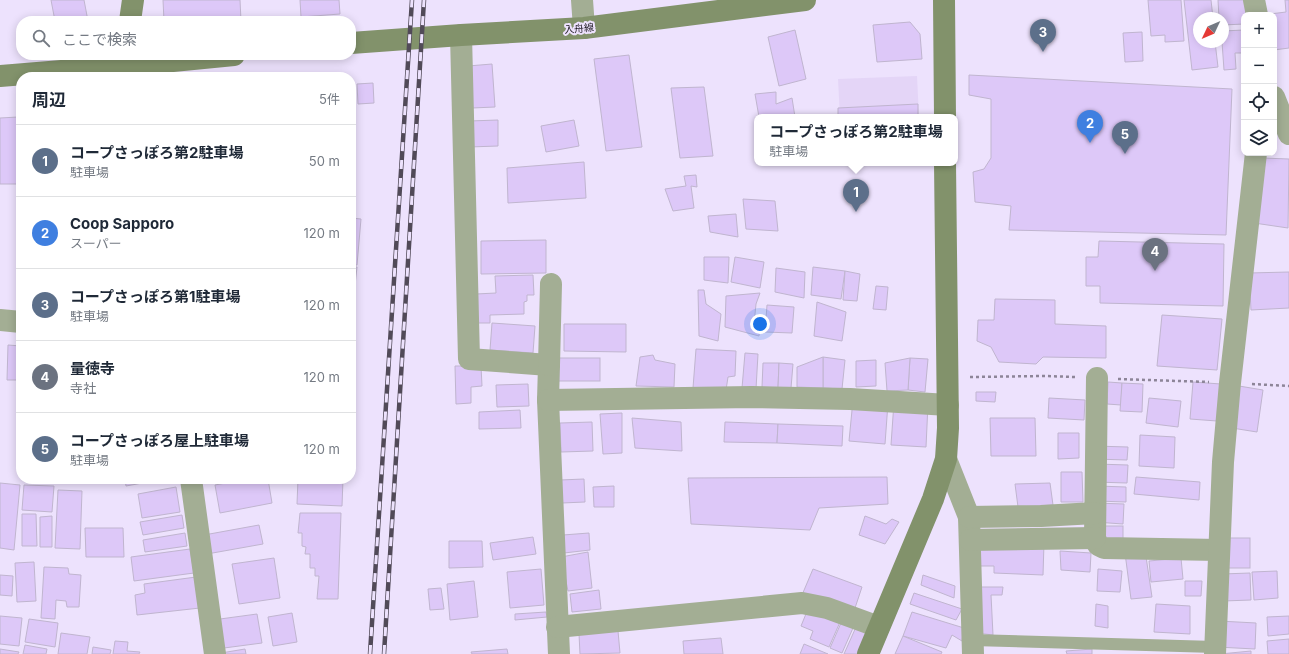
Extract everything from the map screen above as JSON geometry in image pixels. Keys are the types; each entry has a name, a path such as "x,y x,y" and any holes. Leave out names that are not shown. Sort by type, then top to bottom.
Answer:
{"street":[{"path":"131,16 133,0"},
{"path":"582,0 584,28"},
{"name":"入舟線","path":"356,43 584,28 805,0"},
{"path":"944,0 945,114"},
{"path":"1254,0 1256,12"},
{"path":"461,35 469,359 549,365"},
{"path":"49,72 184,60"},
{"path":"0,76 16,75"},
{"path":"1277,104 1289,134"},
{"path":"1215,650 1223,462 1233,346 1256,156"},
{"path":"868,654 933,499 946,459 948,405 945,166"},
{"path":"551,284 548,400 559,654"},
{"path":"0,320 16,322"},
{"path":"1097,378 1095,538 1098,545 1104,548 1219,550"},
{"path":"548,400 752,397 850,399 948,405"},
{"path":"946,459 969,517 973,647"},
{"path":"192,484 216,654"},
{"path":"969,517 1041,516 1095,513"},
{"path":"970,540 1095,538"},
{"path":"557,627 802,603 827,608 880,627"}],"lane":[{"path":"973,647 1215,650"}],"shaded area":[{"path":"917,76 919,114 840,114 838,79"}],"building":[{"path":"51,0 84,0 87,16 54,16"},
{"path":"163,0 240,0 241,16 164,16"},
{"path":"300,0 339,0 340,14 301,16"},
{"path":"1148,0 1181,0 1184,41 1165,42 1165,35 1151,36"},
{"path":"1184,0 1211,0 1212,12 1193,12 1193,48 1216,48 1218,67 1192,70"},
{"path":"1218,0 1245,0 1246,12 1241,12 1241,24 1229,25 1229,12 1219,12"},
{"path":"1285,0 1289,0 1289,48 1277,50 1277,13 1286,12"},
{"path":"910,22 920,34 922,59 877,62 873,25"},
{"path":"795,30 806,79 779,86 768,37"},
{"path":"1241,30 1241,53 1235,53 1236,69 1224,70 1222,48 1229,48 1229,31"},
{"path":"1142,32 1143,61 1125,62 1123,33"},
{"path":"629,55 642,147 606,151 594,59"},
{"path":"492,64 495,107 472,108 468,66"},
{"path":"969,75 1232,89 1226,235 1009,230 1011,206 975,202 973,172 984,169 991,158 991,99 969,95"},
{"path":"373,83 374,103 358,104 357,84"},
{"path":"704,87 713,156 680,158 671,88"},
{"path":"776,92 776,104 792,98 795,114 758,114 755,94"},
{"path":"918,104 918,114 838,114 838,108"},
{"path":"16,117 16,184 0,184 0,118"},
{"path":"498,120 498,146 469,147 469,121"},
{"path":"574,120 579,146 546,152 541,126"},
{"path":"1262,158 1289,159 1288,228 1254,223"},
{"path":"584,162 586,198 508,203 507,168"},
{"path":"696,175 697,187 691,186 694,208 673,211 665,189 686,186 684,176"},
{"path":"743,199 775,201 778,231 746,229"},
{"path":"736,214 738,237 710,232 708,216"},
{"path":"356,218 361,219 356,265"},
{"path":"546,240 546,273 481,274 481,241"},
{"path":"1099,241 1224,244 1223,306 1100,303 1100,286 1086,286 1086,257 1098,257"},
{"path":"704,257 729,257 728,283 704,280"},
{"path":"735,257 764,262 760,288 731,282"},
{"path":"813,267 845,271 841,299 811,295"},
{"path":"776,268 805,272 804,298 775,292"},
{"path":"845,271 860,274 857,301 843,300"},
{"path":"1289,272 1289,308 1251,310 1249,273"},
{"path":"533,275 534,295 527,295 527,301 524,302 524,314 490,315 490,323 477,323 476,294 496,293 495,276"},
{"path":"876,286 888,287 886,310 873,309"},
{"path":"698,290 704,290 706,304 721,314 718,341 699,336"},
{"path":"760,293 756,304 754,324 760,324 759,336 725,327 726,296"},
{"path":"995,299 1055,300 1055,324 1106,326 1106,358 1043,357 1036,364 999,362 991,347 977,341 978,320 994,320"},
{"path":"817,302 846,312 842,341 814,336"},
{"path":"767,305 794,307 792,333 765,332"},
{"path":"1162,315 1222,319 1217,370 1157,366"},
{"path":"492,323 535,326 533,353 490,350"},
{"path":"564,324 626,324 626,352 564,351"},
{"path":"8,345 16,346 16,380 7,380"},
{"path":"696,349 736,351 735,376 728,377 726,390 693,388"},
{"path":"745,353 758,354 756,389 742,388"},
{"path":"653,355 655,360 675,364 674,387 636,386 640,357"},
{"path":"823,357 845,360 842,389 823,388"},
{"path":"823,357 823,388 797,387 797,367"},
{"path":"558,358 600,358 600,381 558,381"},
{"path":"910,358 928,359 925,392 908,390"},
{"path":"910,358 908,390 887,391 885,363"},
{"path":"876,360 876,386 856,387 856,361"},
{"path":"763,363 779,363 778,388 762,387"},
{"path":"779,363 793,364 791,388 778,388"},
{"path":"455,366 481,366 482,386 471,387 471,403 456,404"},
{"path":"1108,382 1122,383 1121,405 1107,404"},
{"path":"1193,382 1221,384 1217,421 1190,419"},
{"path":"1122,383 1143,384 1142,412 1120,411"},
{"path":"528,384 529,406 497,407 496,385"},
{"path":"1239,386 1263,390 1257,432 1232,428"},
{"path":"976,392 996,392 995,402 976,401"},
{"path":"1049,398 1085,400 1084,420 1048,418"},
{"path":"1149,398 1181,401 1178,427 1146,423"},
{"path":"853,400 888,403 885,444 849,441"},
{"path":"894,402 928,404 926,447 891,445"},
{"path":"520,410 521,428 479,429 479,412"},
{"path":"622,413 622,453 603,454 600,414"},
{"path":"632,418 681,422 682,451 635,448"},
{"path":"990,418 1035,418 1036,456 991,456"},
{"path":"592,422 593,451 561,452 560,423"},
{"path":"725,422 778,424 777,443 724,442"},
{"path":"778,424 843,426 842,446 777,443"},
{"path":"1058,433 1079,433 1079,458 1058,459"},
{"path":"1140,435 1175,437 1174,468 1139,466"},
{"path":"1094,446 1128,447 1127,460 1094,459"},
{"path":"1096,464 1128,465 1127,483 1095,482"},
{"path":"1061,472 1082,472 1083,502 1061,502"},
{"path":"887,477 888,504 819,508 810,530 691,524 688,478"},
{"path":"1136,477 1200,482 1199,500 1134,494"},
{"path":"584,479 585,502 562,503 560,480"},
{"path":"0,483 20,485 14,550 0,548"},
{"path":"1050,483 1053,505 1018,507 1015,484"},
{"path":"126,484 137,484 126,486"},
{"path":"269,484 272,503 220,513 215,485"},
{"path":"298,484 343,484 342,506 297,504"},
{"path":"24,485 54,486 52,512 22,510"},
{"path":"614,486 614,507 594,507 593,487"},
{"path":"1097,486 1126,487 1126,502 1096,501"},
{"path":"176,487 180,512 142,518 138,494"},
{"path":"58,490 82,491 80,549 55,548"},
{"path":"1095,503 1124,504 1123,524 1095,522"},
{"path":"300,513 341,513 338,599 317,599 319,576 315,576 315,568 310,568 310,554 305,554 306,547 302,546 302,533 298,533"},
{"path":"22,514 36,514 37,546 22,546"},
{"path":"182,515 184,528 143,535 140,522"},
{"path":"52,516 52,547 40,547 40,517"},
{"path":"865,516 886,524 892,519 899,522 885,544 859,535"},
{"path":"259,525 263,544 207,554 204,535"},
{"path":"1095,526 1123,526 1123,541 1095,541"},
{"path":"85,528 123,528 124,557 86,557"},
{"path":"185,533 187,546 145,552 143,540"},
{"path":"589,533 590,550 564,553 563,535"},
{"path":"533,537 536,554 493,560 490,543"},
{"path":"1221,538 1250,538 1250,568 1221,568"},
{"path":"980,540 1044,543 1043,575 994,573 994,566 979,566"},
{"path":"449,541 482,541 483,567 449,568"},
{"path":"190,549 194,573 134,581 131,557"},
{"path":"1145,550 1152,597 1131,599 1125,553"},
{"path":"1060,551 1091,553 1090,572 1061,570"},
{"path":"588,552 592,588 568,591 561,557"},
{"path":"274,558 280,598 239,604 232,564"},
{"path":"1181,558 1183,579 1151,582 1149,561"},
{"path":"34,562 36,601 17,602 15,563"},
{"path":"44,567 68,568 69,574 81,575 79,607 67,607 66,601 56,600 55,619 41,618"},
{"path":"541,569 544,605 510,608 507,572"},
{"path":"813,569 862,587 852,617 802,595"},
{"path":"1098,569 1122,571 1120,592 1097,591"},
{"path":"1277,571 1278,598 1254,600 1252,572"},
{"path":"1250,573 1251,600 1223,601 1222,574"},
{"path":"0,575 13,576 12,596 0,595"},
{"path":"923,575 955,586 954,598 921,585"},
{"path":"196,577 200,608 137,615 135,595 145,593 144,584"},
{"path":"474,581 478,617 450,620 447,584"},
{"path":"1185,581 1202,581 1201,596 1185,596"},
{"path":"977,587 1003,587 1002,595 991,595 993,635 977,633"},
{"path":"441,588 444,609 430,610 428,589"},
{"path":"599,590 601,609 572,612 570,594"},
{"path":"914,593 962,609 956,620 910,604"},
{"path":"1096,604 1108,606 1108,628 1095,626"},
{"path":"1156,604 1190,606 1190,634 1154,632"},
{"path":"808,609 840,622 829,647 810,639 813,631 801,626"},
{"path":"546,612 547,617 515,620 515,614"},
{"path":"912,612 964,628 962,641 952,635 946,648 903,636"},
{"path":"292,613 297,642 273,646 268,617"},
{"path":"257,614 262,643 224,648 220,619"},
{"path":"0,616 22,618 19,646 0,644"},
{"path":"1289,616 1289,634 1268,636 1267,617"},
{"path":"29,619 58,623 55,647 25,642"},
{"path":"1219,621 1256,623 1255,649 1217,647"},
{"path":"841,623 853,628 842,653 830,648"},
{"path":"856,627 868,632 858,654 844,654"},
{"path":"618,631 620,653 580,654 579,634"},
{"path":"61,633 90,637 87,654 58,654"},
{"path":"903,636 942,652 941,654 895,654"},
{"path":"721,638 723,654 684,654 683,641"},
{"path":"1289,639 1289,654 1268,654 1267,641"},
{"path":"115,641 128,642 127,651 140,652 139,654 113,654"},
{"path":"804,644 828,654 800,654"},
{"path":"25,645 47,649 46,654 23,654"},
{"path":"93,647 111,650 110,654 92,654"},
{"path":"0,649 19,652 18,654 0,654"},
{"path":"245,649 246,654 221,654 221,653"},
{"path":"507,649 508,654 472,654 471,652"},
{"path":"1092,649 1092,654 1067,654 1066,651"},
{"path":"1251,651 1251,654 1220,654"}],"railway":[{"path":"370,654 412,0"},
{"path":"384,654 424,0"}],"place":[{"name":"コープさっぽろ第1駐車場","path":"1043,52"},
{"name":"Coop Sapporo","path":"1090,143"},
{"name":"コープさっぽろ屋上駐車場","path":"1125,154"},
{"name":"コープさっぽろ第2駐車場","path":"856,212"},
{"name":"量徳寺","path":"1155,271"}]}
